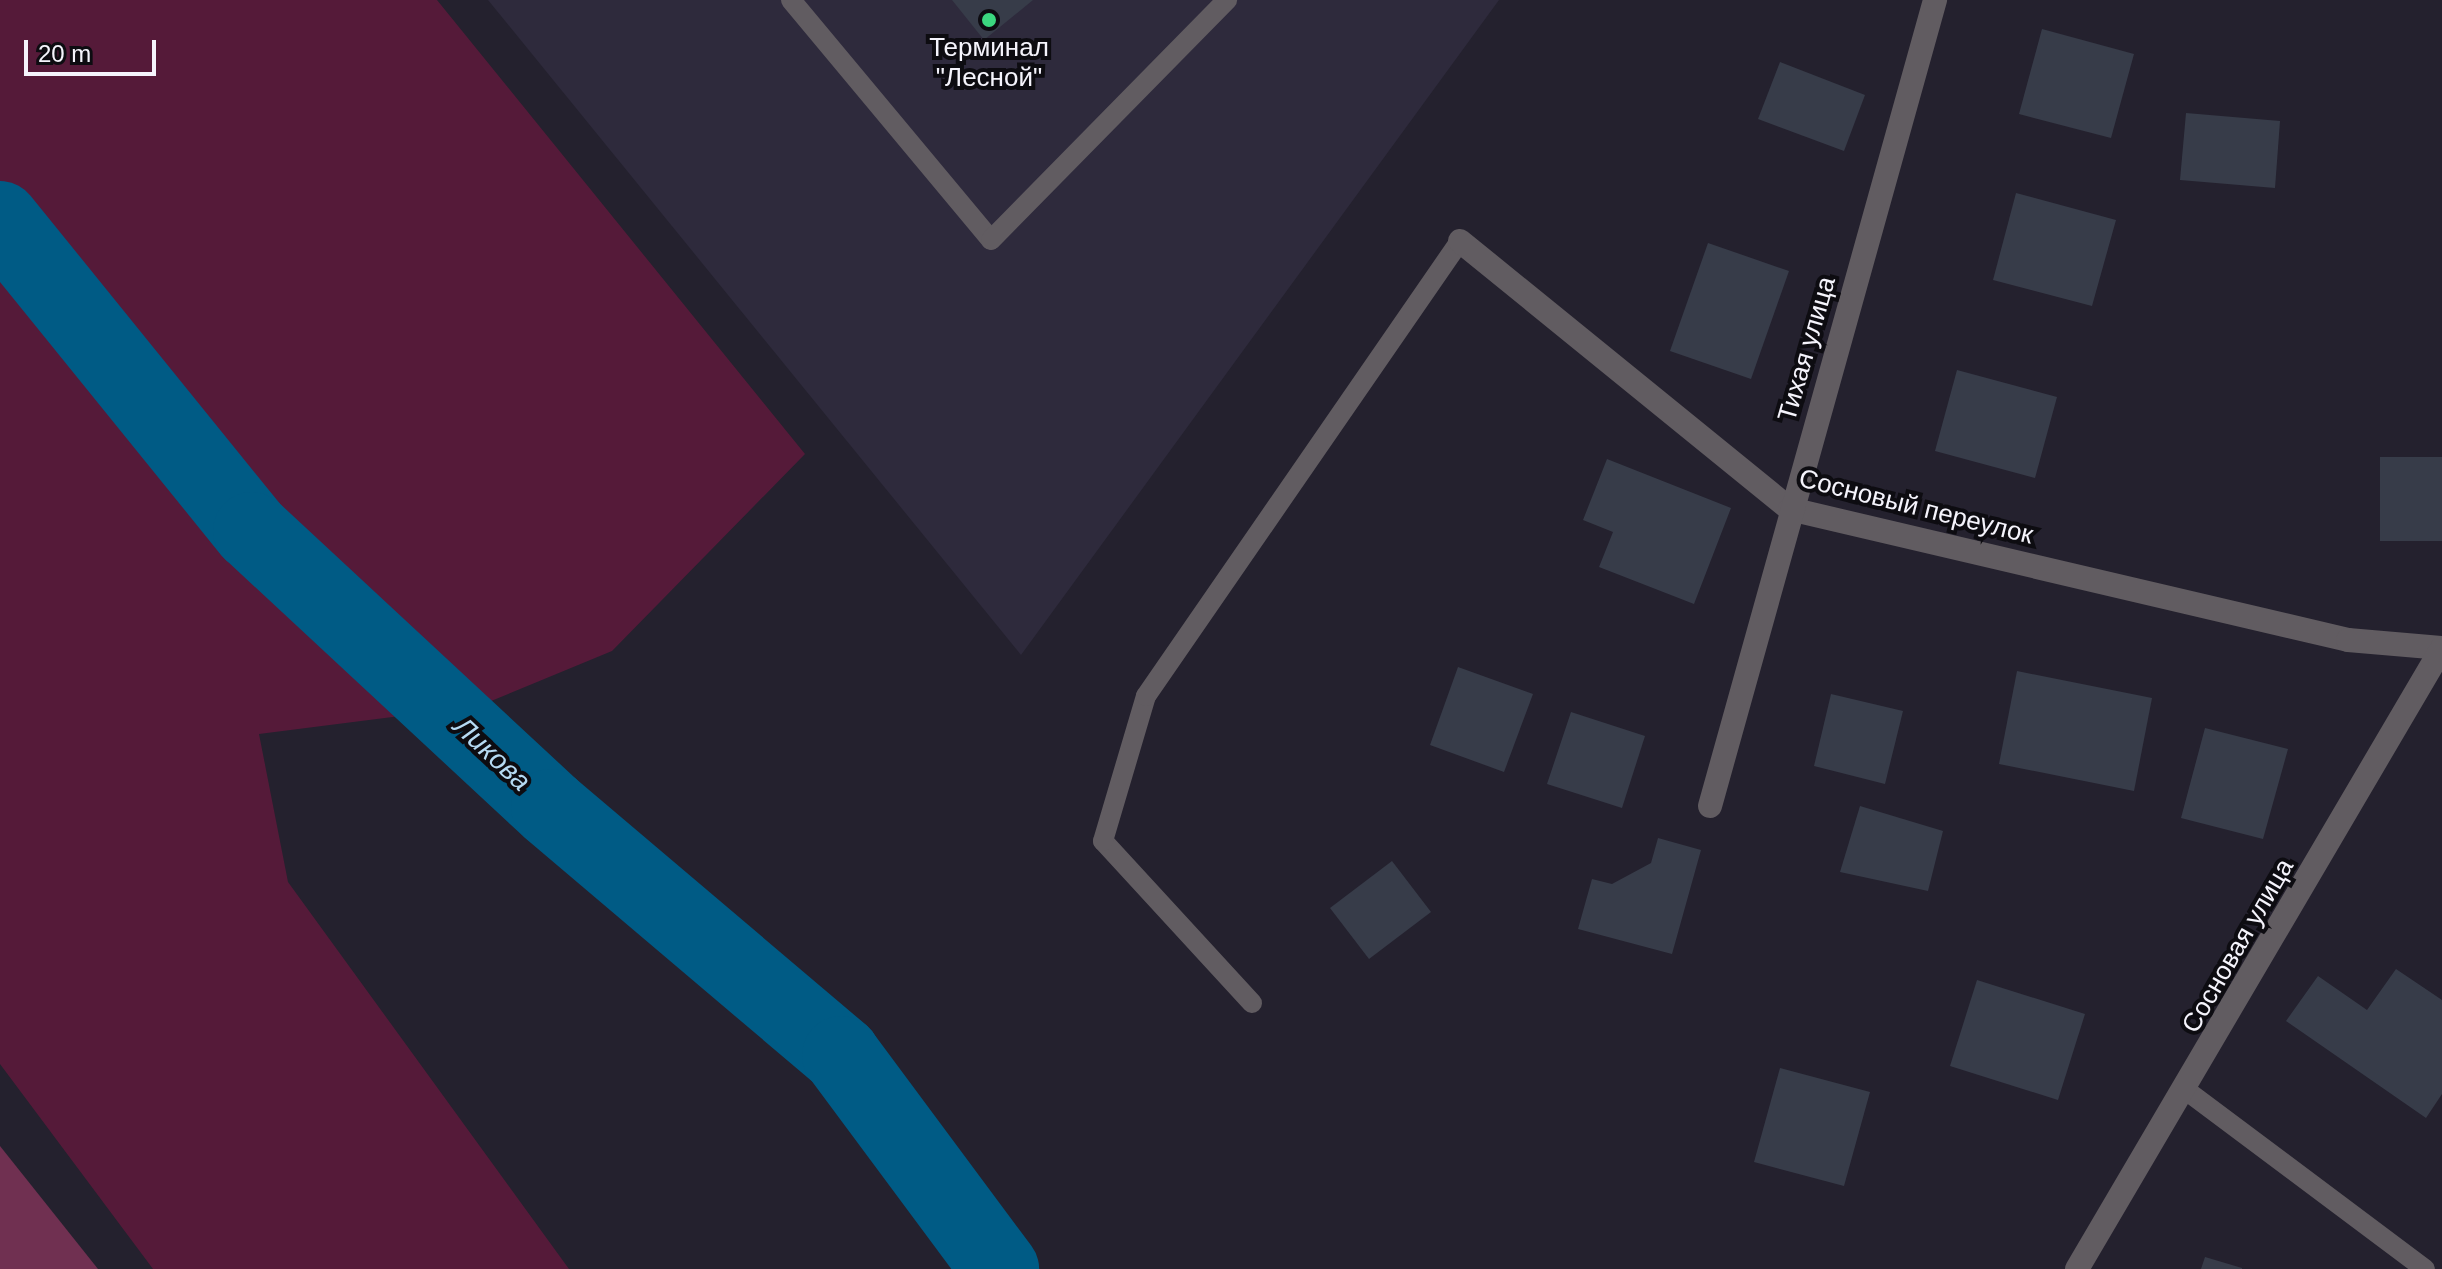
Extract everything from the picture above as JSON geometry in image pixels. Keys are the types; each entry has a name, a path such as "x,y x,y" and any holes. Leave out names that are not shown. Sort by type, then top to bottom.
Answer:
{"street":[{"name":"Тихая улица","path":"1710,806 1790,509 1935,0"},
{"name":"Сосновый переулок","path":"1460,241 1790,509 2348,640 2442,648"},
{"name":"Сосновая улица","path":"2077,1269 2187,1091 2442,648"}],"lane":[{"path":"791,0 991,240 1227,0"},
{"path":"1252,1003 1103,841 1146,696 1460,241"},
{"path":"2187,1091 2425,1269"}],"shaded area":[{"path":"0,0 437,0 805,454 612,651 479,706 259,734 288,882 569,1269 153,1269 0,1064"},
{"path":"488,0 1499,0 1021,655"},
{"path":"0,1146 98,1269 0,1269"}],"building":[{"name":"Терминал \"Лесной\"","path":"952,0 1033,0 984,40"},
{"path":"2042,29 2134,54 2111,138 2019,114"},
{"path":"1780,62 1865,95 1844,151 1758,119"},
{"path":"2186,113 2280,121 2275,188 2180,180"},
{"path":"2016,193 2116,220 2092,306 1993,280"},
{"path":"1708,243 1789,271 1751,379 1670,351"},
{"path":"1957,370 2057,397 2035,478 1935,451"},
{"path":"2380,457 2442,457 2442,541 2380,541"},
{"path":"1607,459 1731,508 1694,604 1599,567 1613,532 1583,520"},
{"path":"1458,667 1533,694 1504,772 1430,745"},
{"path":"2017,671 2152,698 2134,791 1999,764"},
{"path":"1831,694 1903,711 1885,784 1814,766"},
{"path":"1571,712 1645,736 1622,808 1547,784"},
{"path":"2205,728 2288,749 2263,839 2181,818"},
{"path":"1860,806 1943,831 1928,891 1840,872"},
{"path":"1658,838 1701,850 1672,954 1578,929 1592,879 1612,884 1651,863"},
{"path":"1392,861 1431,912 1369,959 1330,908"},
{"path":"2396,969 2442,1000 2442,1094 2426,1118 2286,1021 2318,976 2367,1010"},
{"path":"1977,980 2085,1014 2058,1100 1950,1066"},
{"path":"1780,1068 1870,1092 1844,1186 1754,1162"},
{"path":"2205,1257 2242,1268 2242,1269 2201,1269"}],"waterway":[{"name":"Ликова","path":"0,220 252,531 550,808 841,1055 1000,1269"}],"place":[{"name":"Терминал \"Лесной\"","path":"989,20"}]}
